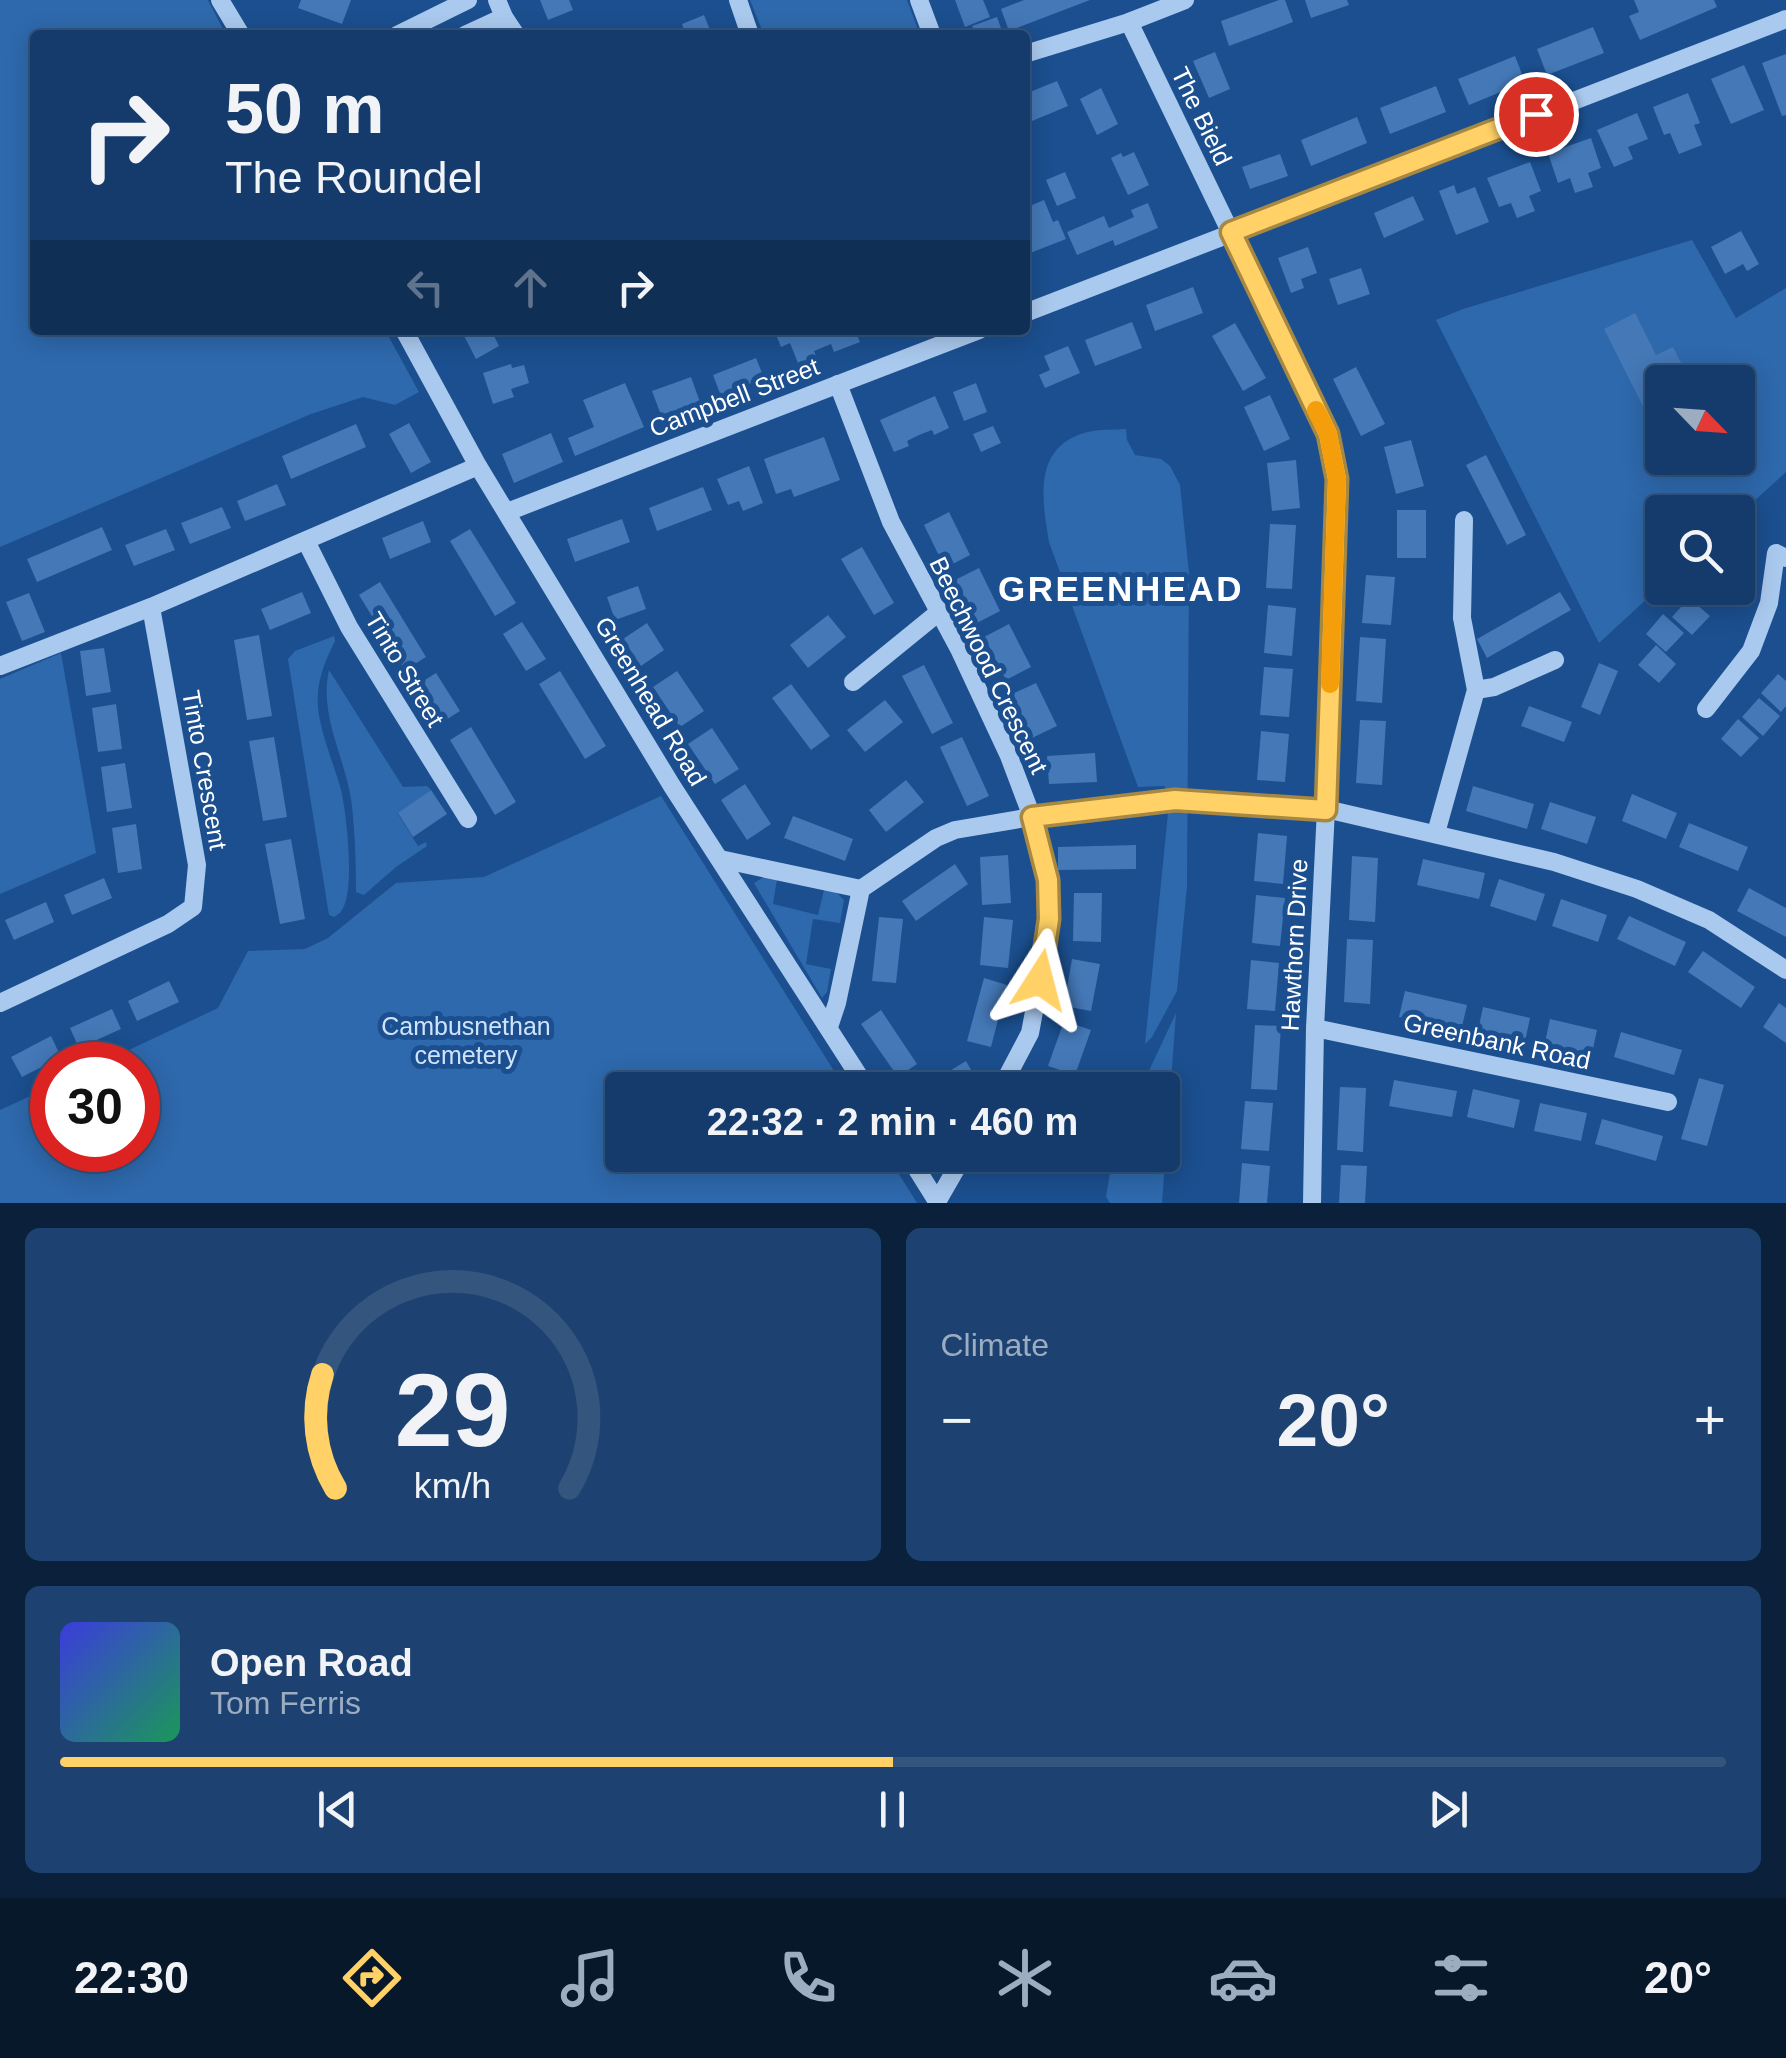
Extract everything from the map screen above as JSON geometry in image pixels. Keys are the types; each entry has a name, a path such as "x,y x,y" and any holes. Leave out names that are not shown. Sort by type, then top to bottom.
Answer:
{"street":[{"path":"220,0 237,30"},
{"path":"407,30 468,0"},
{"path":"738,0 748,30"},
{"path":"919,0 930,30"},
{"path":"1030,52 1185,0"},
{"path":"472,30 501,9"},
{"path":"1030,310 1786,19"},
{"name":"The Bield","path":"1128,22 1231,232"},
{"name":"Hawthorn Drive","path":"1231,232 1328,434 1337,479 1315,1028 1312,1203"},
{"name":"Greenhead Road","path":"407,335 478,466 672,786 857,1072"},
{"name":"Campbell Street","path":"507,512 966,335"},
{"name":"Beechwood Crescent","path":"838,384 891,522 959,650 1009,756 1032,817 1048,880 1047,936 1030,1033 1009,1072"},
{"path":"0,666 152,606 478,466"},
{"path":"1436,833 1476,690 1462,618 1464,520"},
{"name":"Tinto Street","path":"306,541 349,626 468,820"},
{"path":"1706,710 1751,651 1781,556"},
{"name":"Tinto Crescent","path":"0,1003 168,924 194,907 196,865 152,606"},
{"path":"854,682 939,612"},
{"path":"1476,690 1494,687 1555,660"},
{"path":"829,1027 861,889 936,838 955,830 1032,817 1175,800 1326,810 1554,862 1638,889 1709,920 1786,970"},
{"path":"720,859 861,889"},
{"name":"Greenbank Road","path":"1315,1028 1668,1102"},
{"path":"919,1172 938,1202 955,1172"}],"green space":[{"path":"0,0 208,0 223,30 30,30 30,335 388,335 419,392 395,405 363,397 311,414 0,547"},
{"path":"750,0 907,0 918,30 762,30"},
{"path":"1692,240 1736,318 1786,288 1786,472 1755,500 1755,495 1645,495 1645,601 1599,643 1436,320"},
{"path":"1126,429 1135,455 1161,459 1170,466 1180,485 1189,573 1187,886 1177,991 1145,1044 1168,813 1165,786 1138,787 1049,542 1044,507 1045,473 1060,447 1093,431"},
{"path":"334,636 318,690 318,708 341,790 347,832 347,896 342,910 334,917 329,915 288,659 295,651"},
{"path":"61,653 96,853 0,894 0,679"},
{"path":"329,670 403,787 427,786 431,790 398,814 418,846 426,842 427,846 364,895 356,892 351,799 327,703"},
{"name":"Cambusnethan cemetery","path":"661,796 835,1072 605,1072 605,1172 898,1172 917,1203 0,1203 0,1110 30,1096 30,1172 160,1172 160,1042 146,1042 218,1008 248,951 305,949 328,938 396,883 484,877"},
{"path":"765,876 777,879 773,904 818,915 824,890 837,893 844,900 840,923 813,919 806,964 831,969 822,998 754,883"},
{"path":"1176,1013 1172,1072 1148,1072"},
{"path":"1110,1172 1164,1172 1162,1203 1110,1203 1106,1197"}],"building":[{"path":"301,0 351,0 342,24 298,8"},
{"path":"540,0 569,0 573,10 548,20"},
{"path":"955,0 983,0 990,17 965,27"},
{"path":"1024,0 1090,0 1012,30 1001,9"},
{"path":"1285,0 1293,22 1229,46 1221,21"},
{"path":"1305,0 1347,0 1349,5 1311,18"},
{"path":"1634,0 1714,0 1717,7 1640,40 1629,16 1639,12"},
{"path":"704,15 710,30 684,30 682,24"},
{"path":"997,17 1002,30 972,30 972,26"},
{"path":"1593,27 1604,53 1547,75 1537,49"},
{"path":"1215,52 1230,89 1209,98 1193,61"},
{"path":"1786,54 1786,115 1782,116 1762,63"},
{"path":"1515,56 1525,82 1469,105 1458,79"},
{"path":"1744,65 1764,110 1731,124 1711,79"},
{"path":"1057,81 1068,106 1030,122 1030,92"},
{"path":"1436,86 1446,112 1390,134 1380,108"},
{"path":"1101,88 1118,124 1097,135 1080,99"},
{"path":"1688,93 1700,123 1694,125 1702,145 1679,154 1670,133 1664,135 1653,107"},
{"path":"1637,113 1648,139 1628,147 1633,159 1614,167 1597,130"},
{"path":"1357,117 1367,143 1311,166 1301,140"},
{"path":"1591,138 1601,168 1588,173 1593,187 1575,193 1570,178 1558,183 1548,153"},
{"path":"1134,152 1149,185 1128,195 1111,158"},
{"path":"1280,154 1288,176 1250,189 1242,167"},
{"path":"1530,162 1541,191 1529,196 1535,211 1517,218 1511,203 1499,207 1487,178"},
{"path":"1065,172 1076,198 1057,206 1046,180"},
{"path":"1454,185 1457,194 1475,187 1489,222 1456,235 1439,191"},
{"path":"1413,196 1424,220 1384,238 1374,213"},
{"path":"1044,200 1066,239 1030,253 1030,206"},
{"path":"1148,203 1158,228 1115,246 1113,240 1077,255 1067,232 1104,216 1109,228 1134,217 1131,210"},
{"path":"1741,231 1759,264 1747,271 1743,264 1725,274 1711,247"},
{"path":"1308,247 1317,273 1301,279 1304,288 1291,293 1278,258"},
{"path":"1361,268 1370,294 1338,305 1329,279"},
{"path":"1193,287 1203,313 1155,331 1146,305"},
{"path":"1635,313 1656,355 1673,347 1682,365 1645,365 1645,410 1604,329"},
{"path":"1132,322 1142,348 1095,366 1085,340"},
{"path":"1235,323 1266,378 1243,391 1212,336"},
{"path":"464,335 494,335 499,346 476,359"},
{"path":"776,335 857,335 860,342 834,352 831,344 814,351 818,361 800,368 790,343 781,347"},
{"path":"1068,346 1080,373 1045,388 1039,375 1050,370 1044,356"},
{"path":"756,358 764,378 721,396 713,375"},
{"path":"511,364 512,368 524,365 529,383 511,389 514,397 493,404 483,373"},
{"path":"1356,367 1385,424 1361,436 1333,379"},
{"path":"691,377 700,402 661,415 652,391"},
{"path":"625,383 644,427 575,456 568,438 594,427 583,400"},
{"path":"976,383 987,412 964,421 953,392"},
{"path":"1270,395 1290,439 1264,451 1244,407"},
{"path":"935,396 949,428 934,435 932,430 919,435 907,441 909,446 894,452 880,420"},
{"path":"409,423 431,462 411,473 389,434"},
{"path":"356,424 366,447 291,479 282,456"},
{"path":"993,426 1001,443 981,452 973,434"},
{"path":"551,433 563,462 514,483 502,454"},
{"path":"824,437 840,480 794,497 791,489 776,494 764,459"},
{"path":"1411,440 1424,486 1396,494 1384,447"},
{"path":"1486,455 1526,535 1507,545 1466,465"},
{"path":"1296,460 1300,508 1272,511 1267,463"},
{"path":"749,466 763,503 743,511 739,501 728,505 717,479"},
{"path":"277,484 286,505 245,521 237,501"},
{"path":"703,487 712,510 657,531 649,508"},
{"path":"222,507 231,528 190,544 181,523"},
{"path":"1397,510 1426,510 1426,558 1397,558"},
{"path":"949,512 970,555 945,568 924,525"},
{"path":"622,519 630,542 575,562 567,539"},
{"path":"423,521 431,542 390,559 382,538"},
{"path":"1270,524 1296,525 1292,589 1266,588"},
{"path":"102,527 112,550 37,582 27,559"},
{"path":"166,529 175,550 134,566 125,545"},
{"path":"470,529 516,603 495,616 450,541"},
{"path":"862,547 894,603 874,615 841,559"},
{"path":"979,568 1000,611 975,624 953,581"},
{"path":"1366,575 1395,577 1391,625 1362,623"},
{"path":"380,582 426,657 405,670 359,595"},
{"path":"638,586 646,609 615,620 607,597"},
{"path":"302,592 311,613 270,630 261,609"},
{"path":"1560,592 1571,610 1487,658 1477,639"},
{"path":"29,593 45,632 22,641 6,602"},
{"path":"1268,605 1296,608 1292,656 1264,653"},
{"path":"1683,605 1697,605 1710,616 1692,635 1672,617"},
{"path":"1663,614 1684,633 1666,652 1646,634"},
{"path":"828,615 846,637 808,668 790,645"},
{"path":"522,622 546,659 526,671 503,634"},
{"path":"647,623 664,650 641,666 623,639"},
{"path":"1009,624 1031,667 1006,680 984,637"},
{"path":"259,635 272,716 247,720 234,640"},
{"path":"1360,637 1386,639 1382,703 1356,701"},
{"path":"1656,645 1676,664 1659,683 1638,665"},
{"path":"104,648 111,692 86,696 80,651"},
{"path":"1599,663 1618,671 1600,715 1581,707"},
{"path":"924,665 953,723 932,734 902,676"},
{"path":"1264,667 1293,669 1289,717 1260,715"},
{"path":"560,671 606,746 585,759 539,684"},
{"path":"677,671 704,711 680,727 653,687"},
{"path":"436,673 460,711 441,723 417,685"},
{"path":"1778,674 1786,681 1786,706 1781,712 1761,693"},
{"path":"1036,683 1057,726 1032,738 1010,695"},
{"path":"791,684 830,736 811,750 772,698"},
{"path":"1759,698 1780,716 1763,736 1742,717"},
{"path":"885,700 903,722 865,752 847,730"},
{"path":"116,704 122,749 98,752 92,708"},
{"path":"1529,706 1572,722 1564,742 1521,726"},
{"path":"1738,719 1759,738 1741,757 1721,739"},
{"path":"1360,720 1386,721 1382,785 1356,783"},
{"path":"471,727 516,802 495,815 450,740"},
{"path":"712,728 739,769 715,784 688,744"},
{"path":"1261,731 1289,734 1285,782 1257,780"},
{"path":"274,737 287,817 263,821 249,741"},
{"path":"962,737 989,796 967,806 940,747"},
{"path":"1095,753 1097,782 1049,784 1047,756"},
{"path":"125,763 132,808 107,812 101,767"},
{"path":"906,780 924,802 886,832 869,810"},
{"path":"745,784 771,824 747,840 721,800"},
{"path":"1473,786 1534,804 1527,829 1466,811"},
{"path":"431,790 447,814 413,837 398,813"},
{"path":"1632,794 1677,813 1666,839 1622,821"},
{"path":"1550,802 1596,817 1587,844 1541,829"},
{"path":"793,816 853,839 845,861 784,838"},
{"path":"1689,823 1748,847 1738,871 1679,847"},
{"path":"136,824 142,869 118,873 112,828"},
{"path":"1258,833 1287,836 1283,884 1254,881"},
{"path":"291,839 305,919 280,924 265,844"},
{"path":"1136,845 1136,869 1058,870 1058,847"},
{"path":"1008,855 1011,903 982,905 980,857"},
{"path":"1352,856 1378,858 1375,922 1349,920"},
{"path":"1423,859 1485,873 1479,899 1417,885"},
{"path":"955,864 968,884 916,921 902,901"},
{"path":"104,878 112,898 72,915 64,895"},
{"path":"1499,879 1545,894 1536,921 1490,906"},
{"path":"1749,888 1786,908 1786,937 1737,911"},
{"path":"1074,893 1102,893 1101,942 1073,941"},
{"path":"1256,895 1285,898 1280,946 1252,943"},
{"path":"1561,899 1607,915 1598,942 1552,926"},
{"path":"46,902 54,922 14,940 5,920"},
{"path":"1629,916 1686,942 1675,966 1617,939"},
{"path":"879,917 903,919 896,983 872,981"},
{"path":"984,917 1013,920 1008,968 980,965"},
{"path":"1347,939 1373,940 1370,1004 1344,1002"},
{"path":"1703,951 1755,987 1741,1008 1688,972"},
{"path":"1072,959 1100,964 1091,1011 1064,1006"},
{"path":"1251,960 1279,963 1275,1011 1247,1009"},
{"path":"984,978 1007,985 991,1047 967,1041"},
{"path":"169,981 179,1002 137,1021 128,1001"},
{"path":"1405,991 1467,1005 1461,1031 1399,1017"},
{"path":"1779,1003 1786,1008 1786,1043 1763,1027"},
{"path":"1483,1007 1530,1018 1524,1046 1477,1035"},
{"path":"112,1009 121,1029 92,1042 76,1042 70,1028"},
{"path":"881,1010 917,1064 905,1072 895,1072 861,1024"},
{"path":"1550,1019 1597,1030 1591,1058 1544,1047"},
{"path":"1064,1021 1091,1030 1076,1072 1048,1066"},
{"path":"1255,1025 1281,1026 1277,1090 1251,1089"},
{"path":"1621,1032 1682,1050 1674,1075 1614,1057"},
{"path":"30,1047 30,1073 22,1077 11,1057"},
{"path":"966,1061 972,1072 948,1072"},
{"path":"1699,1078 1724,1085 1707,1146 1681,1139"},
{"path":"1394,1080 1457,1091 1452,1117 1389,1106"},
{"path":"1340,1087 1366,1088 1363,1152 1337,1150"},
{"path":"1473,1089 1520,1100 1514,1128 1467,1117"},
{"path":"1245,1101 1273,1103 1269,1151 1241,1149"},
{"path":"1540,1103 1587,1113 1581,1141 1534,1131"},
{"path":"1602,1119 1663,1136 1656,1161 1595,1144"},
{"path":"1242,1163 1270,1166 1267,1203 1239,1203"},
{"path":"1341,1165 1367,1166 1365,1203 1339,1203"}],"slow traffic":[{"path":"1316,410 1328,434 1337,479 1330,684"}],"district":[{"name":"GREENHEAD","path":"1121,588"}],"route":[{"path":"1040,980 1049,919 1048,880 1032,817 1175,800 1326,810 1337,479 1328,434 1231,232 1536,114"}]}
